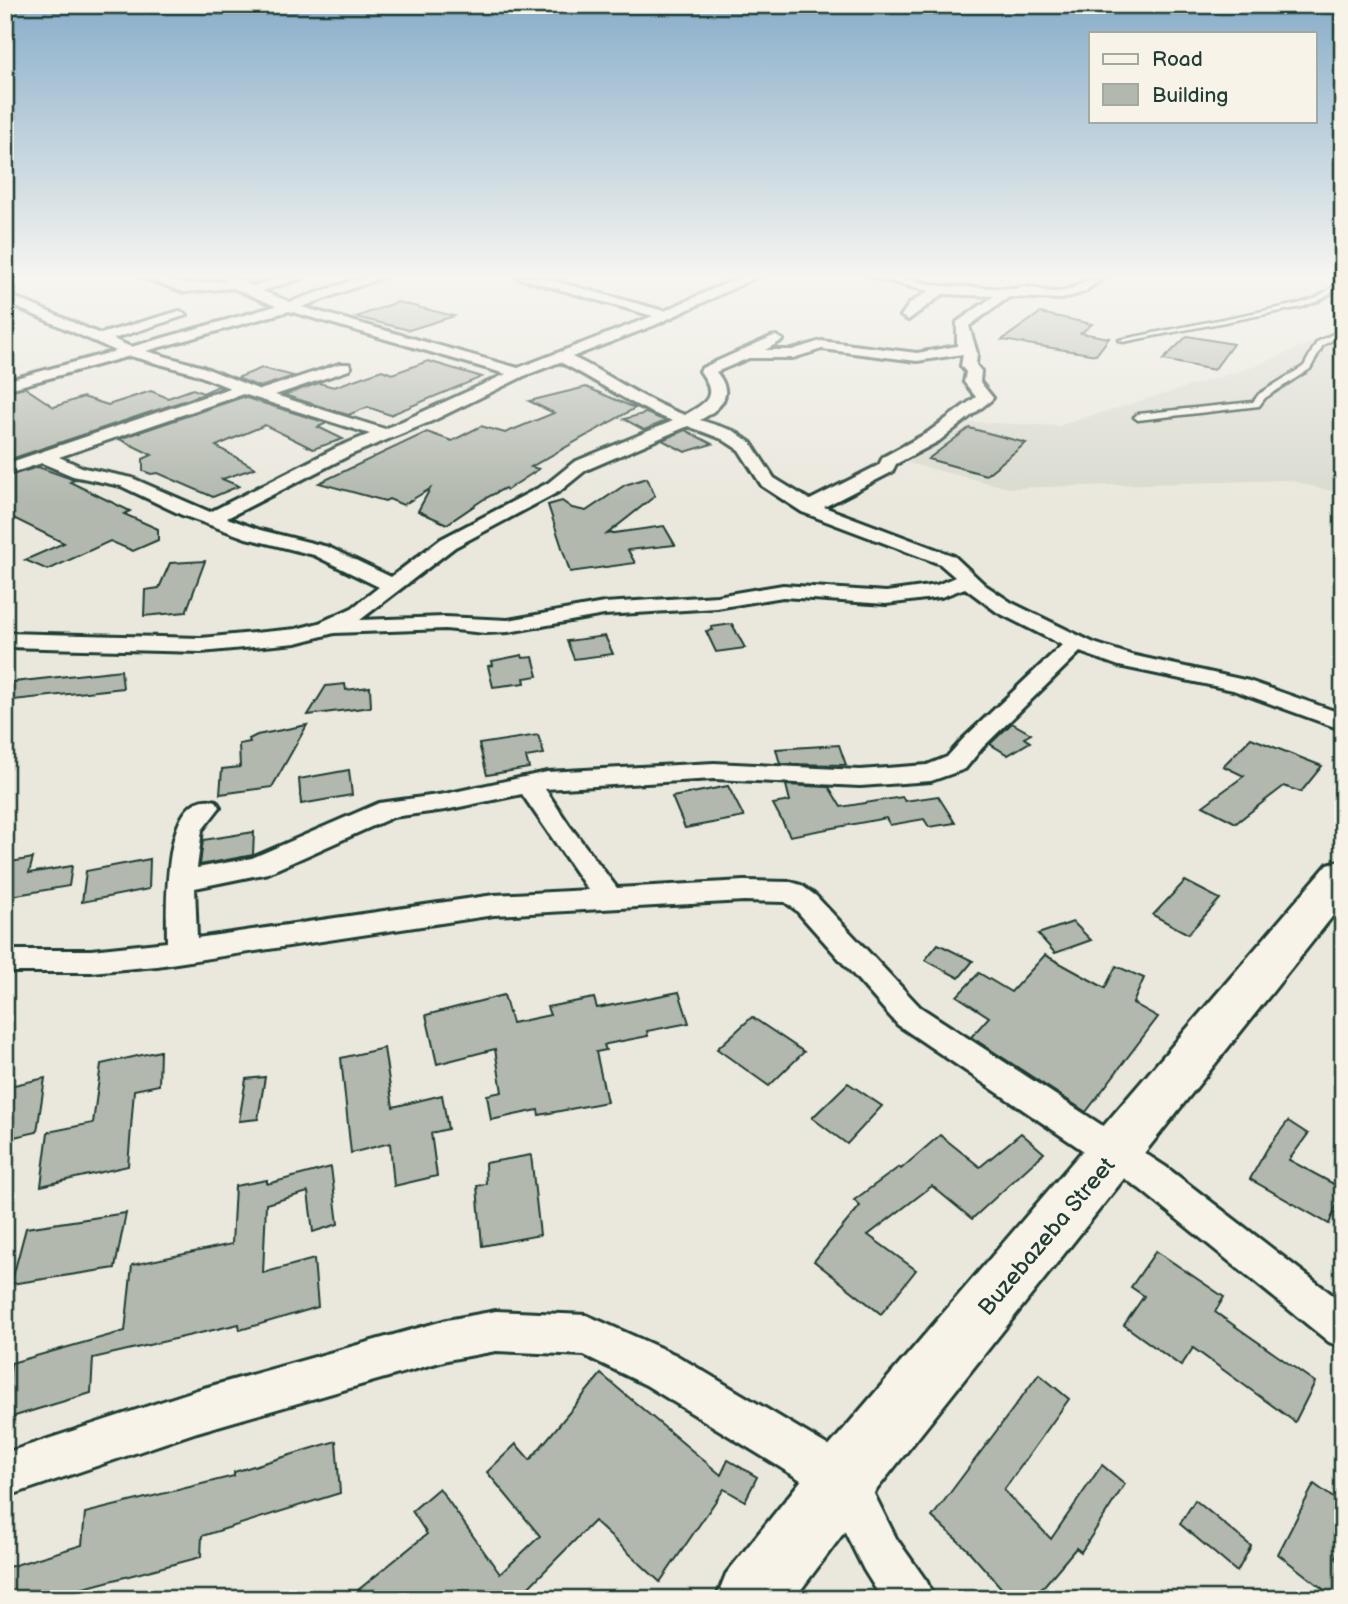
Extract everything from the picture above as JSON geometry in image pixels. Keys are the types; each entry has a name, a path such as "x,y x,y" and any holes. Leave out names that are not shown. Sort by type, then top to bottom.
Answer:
{"street":[{"path":"5,386 126,352"},
{"path":"132,352 212,375 251,392 386,434"},
{"path":"445,352 519,373"},
{"path":"213,518 344,451 573,352"},
{"path":"327,628 359,612 448,543 554,487 580,466 689,419 716,403 716,383 707,371 749,352"},
{"path":"735,358 800,352"},
{"path":"876,352 917,357 949,352"},
{"path":"809,508 886,468 889,461 933,437 985,398 972,382 974,370 968,366 969,352"},
{"path":"560,357 606,379 654,409 689,419 737,441 745,447 768,482 809,508 947,560 978,589 1017,613 1078,642 1115,658 1206,676 1258,691 1343,723"},
{"path":"5,470 251,392 344,367"},
{"path":"43,457 79,472 126,482 253,534 321,551 392,585"},
{"path":"5,640 193,646 296,636 327,628 445,623 508,626 604,609 716,603 783,591 886,598 941,591 969,579"},
{"path":"181,881 258,866 388,809 445,802 560,779 701,771 860,778 931,773 956,763 972,743 1078,642"},
{"path":"529,784 559,831 610,899"},
{"path":"182,951 181,881 189,828 207,807"},
{"name":"Buzebazeba Street","path":"751,1599 843,1480 1343,874"},
{"path":"5,961 91,961 182,951 494,905 744,891 791,892 806,903 909,1016 1116,1151 1343,1328"},
{"path":"5,1475 197,1411 447,1340 496,1331 570,1332 595,1338 661,1370 843,1480 880,1554 910,1599"}],"lane":[{"path":"1138,417 1223,410 1256,404 1262,396 1307,367 1316,352"}],"shaded area":[{"path":"1289,352 1343,352 1343,494 1288,480 1009,488 908,463 972,422 1058,426 1250,368"}],"building":[{"path":"1076,352 1098,352 1096,355"},
{"path":"1171,352 1227,352 1214,370 1163,360"},
{"path":"428,361 482,377 390,415 368,407 348,415 284,395 319,383 334,387 382,370 392,374"},
{"path":"262,368 294,376 260,387 237,378"},
{"path":"218,386 222,388 5,461 5,392 24,387 54,407 83,397 108,405 151,391 168,398 193,389 203,393"},
{"path":"586,387 635,408 531,467 539,469 507,490 505,488 484,499 447,524 418,511 430,489 403,505 389,499 385,501 319,483 427,432 452,441 481,426 505,433 554,413 529,401"},
{"path":"243,397 327,423 318,427 343,439 313,449 265,425 216,446 255,468 222,479 239,486 213,497 158,473 143,471 143,459 152,455 119,439"},
{"path":"646,413 666,421 644,430 624,419"},
{"path":"969,428 1026,443 986,475 928,459"},
{"path":"685,430 712,444 685,452 662,440"},
{"path":"38,467 75,480 70,482 130,511 124,514 158,529 158,540 133,551 110,541 48,570 25,560 64,543 5,514 5,477"},
{"path":"647,478 655,496 607,534 664,526 675,545 628,550 635,563 570,572 548,505 562,501 572,508 586,511 625,485"},
{"path":"205,561 186,612 144,616 145,590 159,588 170,563"},
{"path":"732,624 745,648 716,652 706,631 713,630 711,627"},
{"path":"605,636 613,654 574,659 567,641"},
{"path":"522,655 523,658 533,657 538,676 524,678 525,683 493,687 488,666 493,665 492,661"},
{"path":"121,670 123,688 5,701 5,683"},
{"path":"345,684 346,690 370,687 371,707 308,715 326,686"},
{"path":"1012,723 1031,734 1024,738 1030,742 1008,755 990,744"},
{"path":"307,725 272,787 220,794 222,769 240,767 239,744 250,742 249,739 257,735"},
{"path":"538,735 544,754 526,757 529,768 487,775 479,744"},
{"path":"1251,738 1322,766 1301,792 1284,786 1236,823 1203,806 1244,776 1223,766"},
{"path":"839,745 846,765 780,764 776,749"},
{"path":"349,770 352,795 301,804 299,779"},
{"path":"786,785 829,787 841,807 902,797 905,801 938,796 955,823 929,827 924,819 890,825 886,818 790,836 773,804 790,801"},
{"path":"728,786 744,817 685,828 672,797"},
{"path":"254,832 253,855 200,865 203,840"},
{"path":"33,858 29,873 72,866 69,886 5,897 5,863"},
{"path":"150,859 149,889 82,902 86,871"},
{"path":"1185,881 1220,899 1188,934 1153,915"},
{"path":"1073,922 1091,940 1055,953 1038,934"},
{"path":"938,944 973,961 959,978 925,960"},
{"path":"1045,955 1105,988 1116,966 1144,978 1133,1003 1158,1017 1086,1112 971,1037 989,1017 957,996 979,973 1011,992"},
{"path":"679,992 689,1023 647,1031 648,1036 607,1044 604,1045 606,1050 596,1052 607,1102 539,1115 538,1110 491,1120 487,1095 502,1092 495,1049 437,1064 426,1015 504,995 512,1023 550,1015 547,1007 594,998 597,1008"},
{"path":"752,1017 804,1052 769,1086 717,1049"},
{"path":"384,1048 393,1107 442,1095 448,1129 431,1133 437,1176 394,1186 390,1143 351,1153 341,1058"},
{"path":"160,1051 159,1085 134,1090 128,1166 41,1186 48,1132 93,1123 101,1064"},
{"path":"265,1077 258,1119 239,1121 246,1079"},
{"path":"45,1078 37,1132 5,1139 5,1087"},
{"path":"848,1083 882,1106 847,1144 812,1118"},
{"path":"1288,1121 1308,1134 1289,1160 1343,1189 1329,1224 1250,1179 1267,1149"},
{"path":"1021,1133 1044,1153 972,1219 932,1186 868,1235 916,1270 881,1314 814,1261 860,1206 854,1200 899,1167 901,1169 940,1135 980,1167"},
{"path":"531,1155 540,1235 482,1246 477,1186 486,1184 485,1163"},
{"path":"331,1167 338,1224 313,1232 308,1192 266,1204 263,1273 314,1259 318,1307 240,1330 239,1324 93,1358 91,1393 5,1419 11,1363 125,1331 132,1265 232,1244 235,1186 267,1180 267,1184"},
{"path":"126,1213 115,1268 11,1284 26,1228"},
{"path":"1156,1251 1224,1297 1215,1312 1315,1382 1295,1422 1193,1348 1181,1366 1124,1325 1144,1296 1131,1287"},
{"path":"601,1374 721,1475 728,1460 757,1477 745,1501 724,1489 660,1582 594,1521 517,1599 347,1599 427,1534 412,1511 439,1488 500,1574 540,1536 487,1472 516,1444 530,1460"},
{"path":"1039,1374 1069,1399 1004,1490 1051,1539 1102,1465 1125,1484 1081,1552 1076,1548 1033,1599 1011,1599 967,1549 932,1517"},
{"path":"336,1441 340,1493 202,1536 201,1557 53,1596 53,1599 5,1599 5,1568 82,1545 85,1513 234,1476 234,1472"},
{"path":"1314,1484 1343,1505 1343,1542 1335,1558 1343,1564 1343,1599 1336,1599 1278,1554"},
{"path":"1195,1500 1251,1546 1237,1572 1180,1524"}]}
